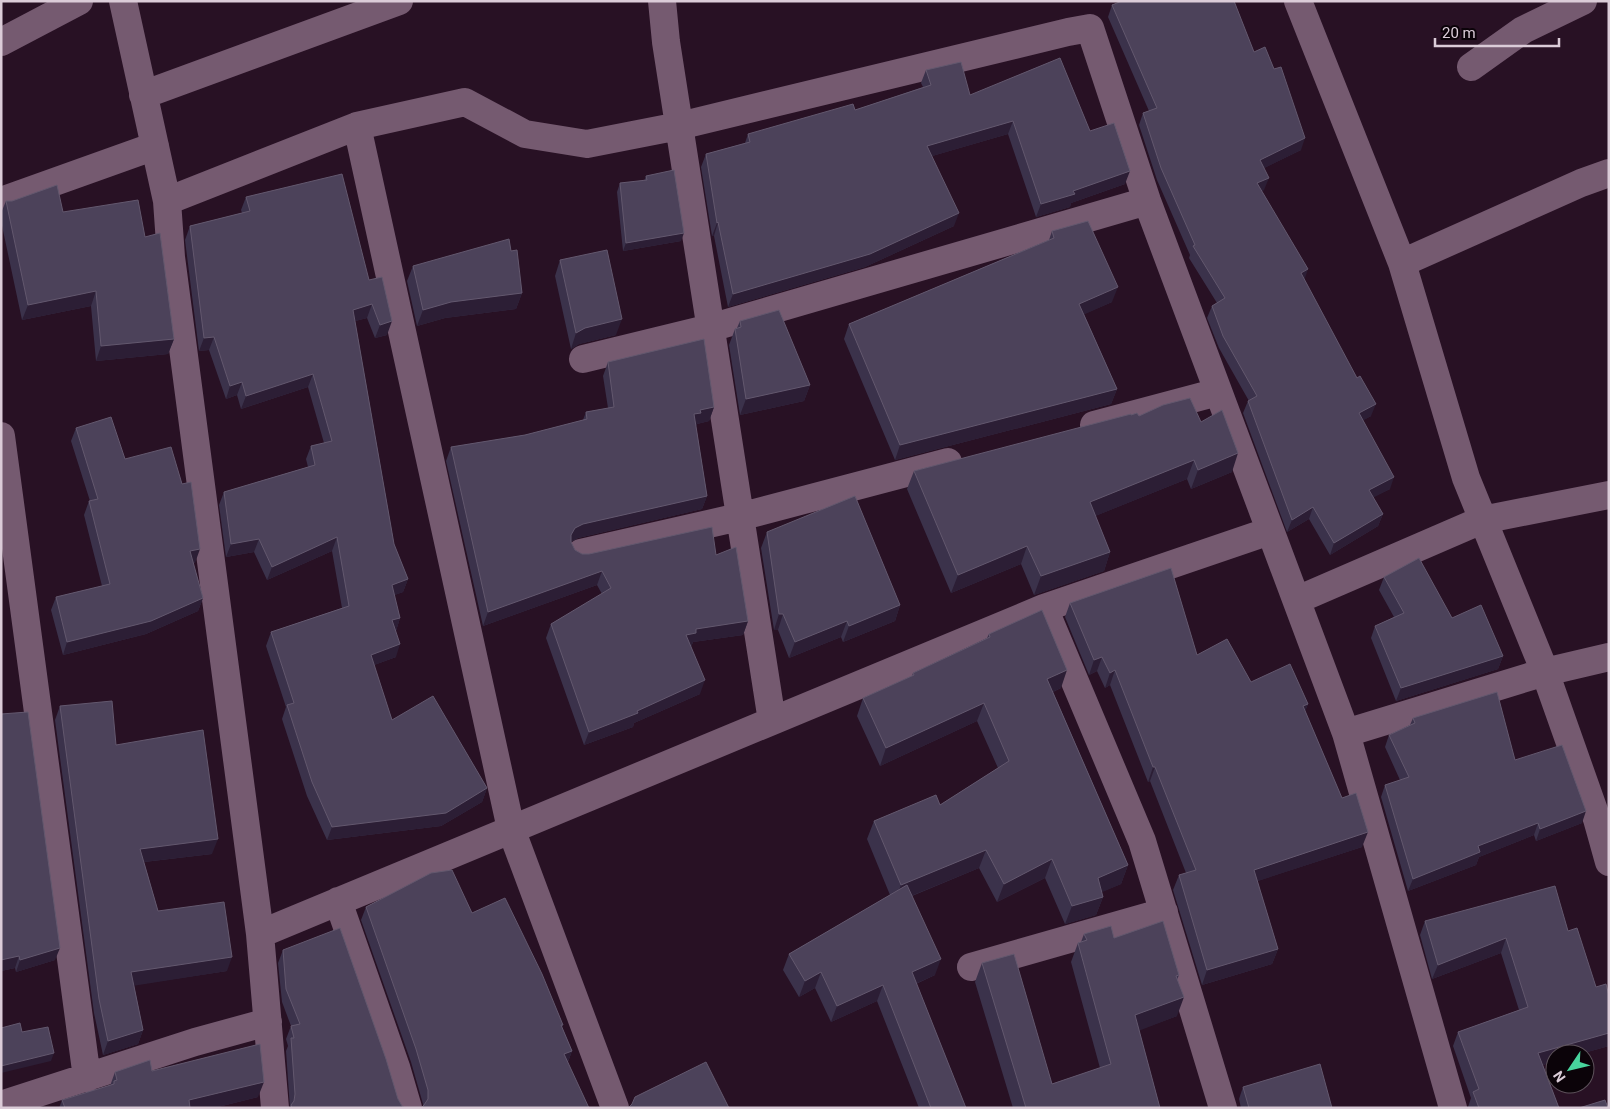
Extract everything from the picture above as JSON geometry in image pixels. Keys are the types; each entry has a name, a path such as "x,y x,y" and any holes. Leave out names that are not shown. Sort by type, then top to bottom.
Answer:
{"street":[{"path":"1,42 79,1"},
{"path":"124,1 167,201 171,257 260,934 275,1108"},
{"path":"144,95 399,1"},
{"path":"662,1 666,42 772,721"},
{"path":"1471,67 1523,30 1583,1"},
{"path":"1299,4 1402,263 1466,478 1603,817 1609,862"},
{"path":"167,201 357,126 465,102 525,134 588,144 679,126 1090,28 1147,201 1346,733 1453,1108"},
{"path":"357,126 512,829 615,1108"},
{"path":"1,201 155,146"},
{"path":"1402,263 1582,183 1609,173"},
{"path":"582,359 710,328 1147,201"},
{"path":"1074,430 1218,392"},
{"path":"1,436 87,1078"},
{"path":"581,554 739,517 969,457"},
{"path":"1297,600 1482,520 1609,494"},
{"path":"260,934 1044,608 1270,531"},
{"path":"1044,608 1142,841 1224,1108"},
{"path":"1346,733 1544,672 1609,657"},
{"path":"338,901 396,1067 408,1108"},
{"path":"970,967 1164,912"},
{"path":"1,1105 195,1042 268,1022"}],"building":[{"path":"1122,1 1234,1 1254,52 1265,47 1274,69 1281,67 1305,138 1260,160 1269,178 1257,183 1308,269 1301,273 1357,378 1360,376 1376,404 1359,413 1394,477 1369,490 1383,514 1334,543 1313,507 1292,520 1248,401 1257,396 1223,336 1212,306 1225,298 1193,246 1195,245 1161,168 1143,113 1157,108 1112,5"},
{"path":"1060,58 1090,131 1114,123 1130,171 1073,191 1075,194 1041,204 1013,121 927,146 959,213 870,254 733,294 717,223 706,154 750,142 748,134 853,104 855,110 931,85 926,70 961,62 970,95"},
{"path":"674,170 684,233 626,243 620,183 647,180 646,176"},
{"path":"342,174 369,280 382,277 392,321 380,325 372,304 353,310 394,544 408,579 392,585 400,618 392,620 400,644 371,655 392,720 433,696 487,788 446,813 332,827 312,782 287,705 294,703 271,632 349,606 337,537 272,567 259,539 231,544 224,492 315,465 311,446 332,441 313,374 246,396 242,382 230,386 214,337 204,338 190,226 250,211 246,197"},
{"path":"57,185 63,212 138,200 145,237 160,233 174,339 101,346 96,291 28,305 6,201 12,201"},
{"path":"1088,221 1118,287 1079,304 1117,389 900,445 849,324 1054,238 1052,231"},
{"path":"509,239 511,251 517,250 522,293 451,302 423,310 413,266"},
{"path":"607,250 622,319 585,328 576,333 560,260"},
{"path":"779,310 810,385 746,399 735,329 741,327 740,321"},
{"path":"704,339 714,407 700,410 701,413 694,414 707,496 583,524 575,528 571,535 571,542 575,550 582,554 589,554 712,527 716,555 736,547 748,621 696,629 696,633 686,635 705,680 637,711 638,713 589,732 551,624 611,588 602,571 488,612 451,447 525,435 587,419 586,412 614,407 608,362"},
{"path":"1190,398 1201,422 1222,410 1238,453 1198,470 1194,460 1090,502 1110,552 1041,576 1027,546 958,575 914,471 1131,414 1137,413 1139,416 1163,405"},
{"path":"111,417 125,459 171,447 182,484 191,482 200,549 190,551 203,598 151,621 67,642 56,597 110,584 89,501 98,499 76,428"},
{"path":"855,496 900,605 849,626 847,621 795,642 783,614 779,614 767,532"},
{"path":"1419,558 1452,618 1481,605 1503,656 1401,688 1375,626 1404,613 1384,577"},
{"path":"1171,568 1197,655 1227,639 1251,682 1290,664 1308,704 1303,706 1342,798 1356,793 1368,832 1254,870 1278,949 1207,970 1179,875 1196,870 1115,670 1110,673 1102,657 1094,660 1070,603"},
{"path":"1042,610 1067,670 1047,679 1128,865 1098,878 1103,897 1072,906 1052,859 1004,884 986,850 901,885 874,821 936,795 940,805 1009,761 984,703 886,748 863,698 914,675 913,673 990,637 989,634"},
{"path":"1497,692 1515,760 1562,745 1586,811 1540,829 1538,823 1478,846 1480,852 1413,879 1385,785 1409,777 1389,735 1415,723 1413,718"},
{"path":"112,701 116,745 203,730 218,839 140,849 158,911 224,902 232,957 131,972 143,1030 108,1041 99,999 60,706"},
{"path":"28,712 60,948 20,960 19,956 1,960 1,714"},
{"path":"452,870 472,913 505,898 542,974 563,1025 561,1025 572,1051 564,1054 589,1108 421,1108 428,1099 428,1090 416,1049 366,907 431,873"},
{"path":"907,885 941,959 912,972 966,1108 931,1108 883,985 837,1006 821,972 805,981 789,954"},
{"path":"1555,886 1568,931 1577,928 1596,987 1606,984 1609,996 1609,1033 1570,1044 1545,1044 1545,1051 1538,1053 1545,1071 1545,1094 1554,1094 1559,1108 1479,1108 1473,1092 1479,1089 1458,1032 1528,1007 1506,938 1438,965 1425,921"},
{"path":"1163,921 1179,975 1176,976 1184,997 1135,1015 1160,1108 1026,1108 982,963 1014,954 1052,1084 1111,1064 1078,943 1087,940 1084,934 1111,926 1114,938"},
{"path":"340,928 398,1099 405,1108 292,1108 291,1105 295,1094 291,1038 294,1038 291,1026 300,1024 286,989 283,950"},
{"path":"20,1023 22,1032 48,1027 54,1053 1,1066 1,1028"},
{"path":"260,1044 264,1082 189,1100 190,1108 65,1108 62,1100 114,1084 114,1081 117,1080 115,1072 150,1060 152,1071"},
{"path":"706,1062 729,1108 628,1108 635,1097"},
{"path":"1320,1064 1332,1108 1249,1108 1243,1087"},
{"path":"1605,1100 1608,1108 1579,1108"}]}
